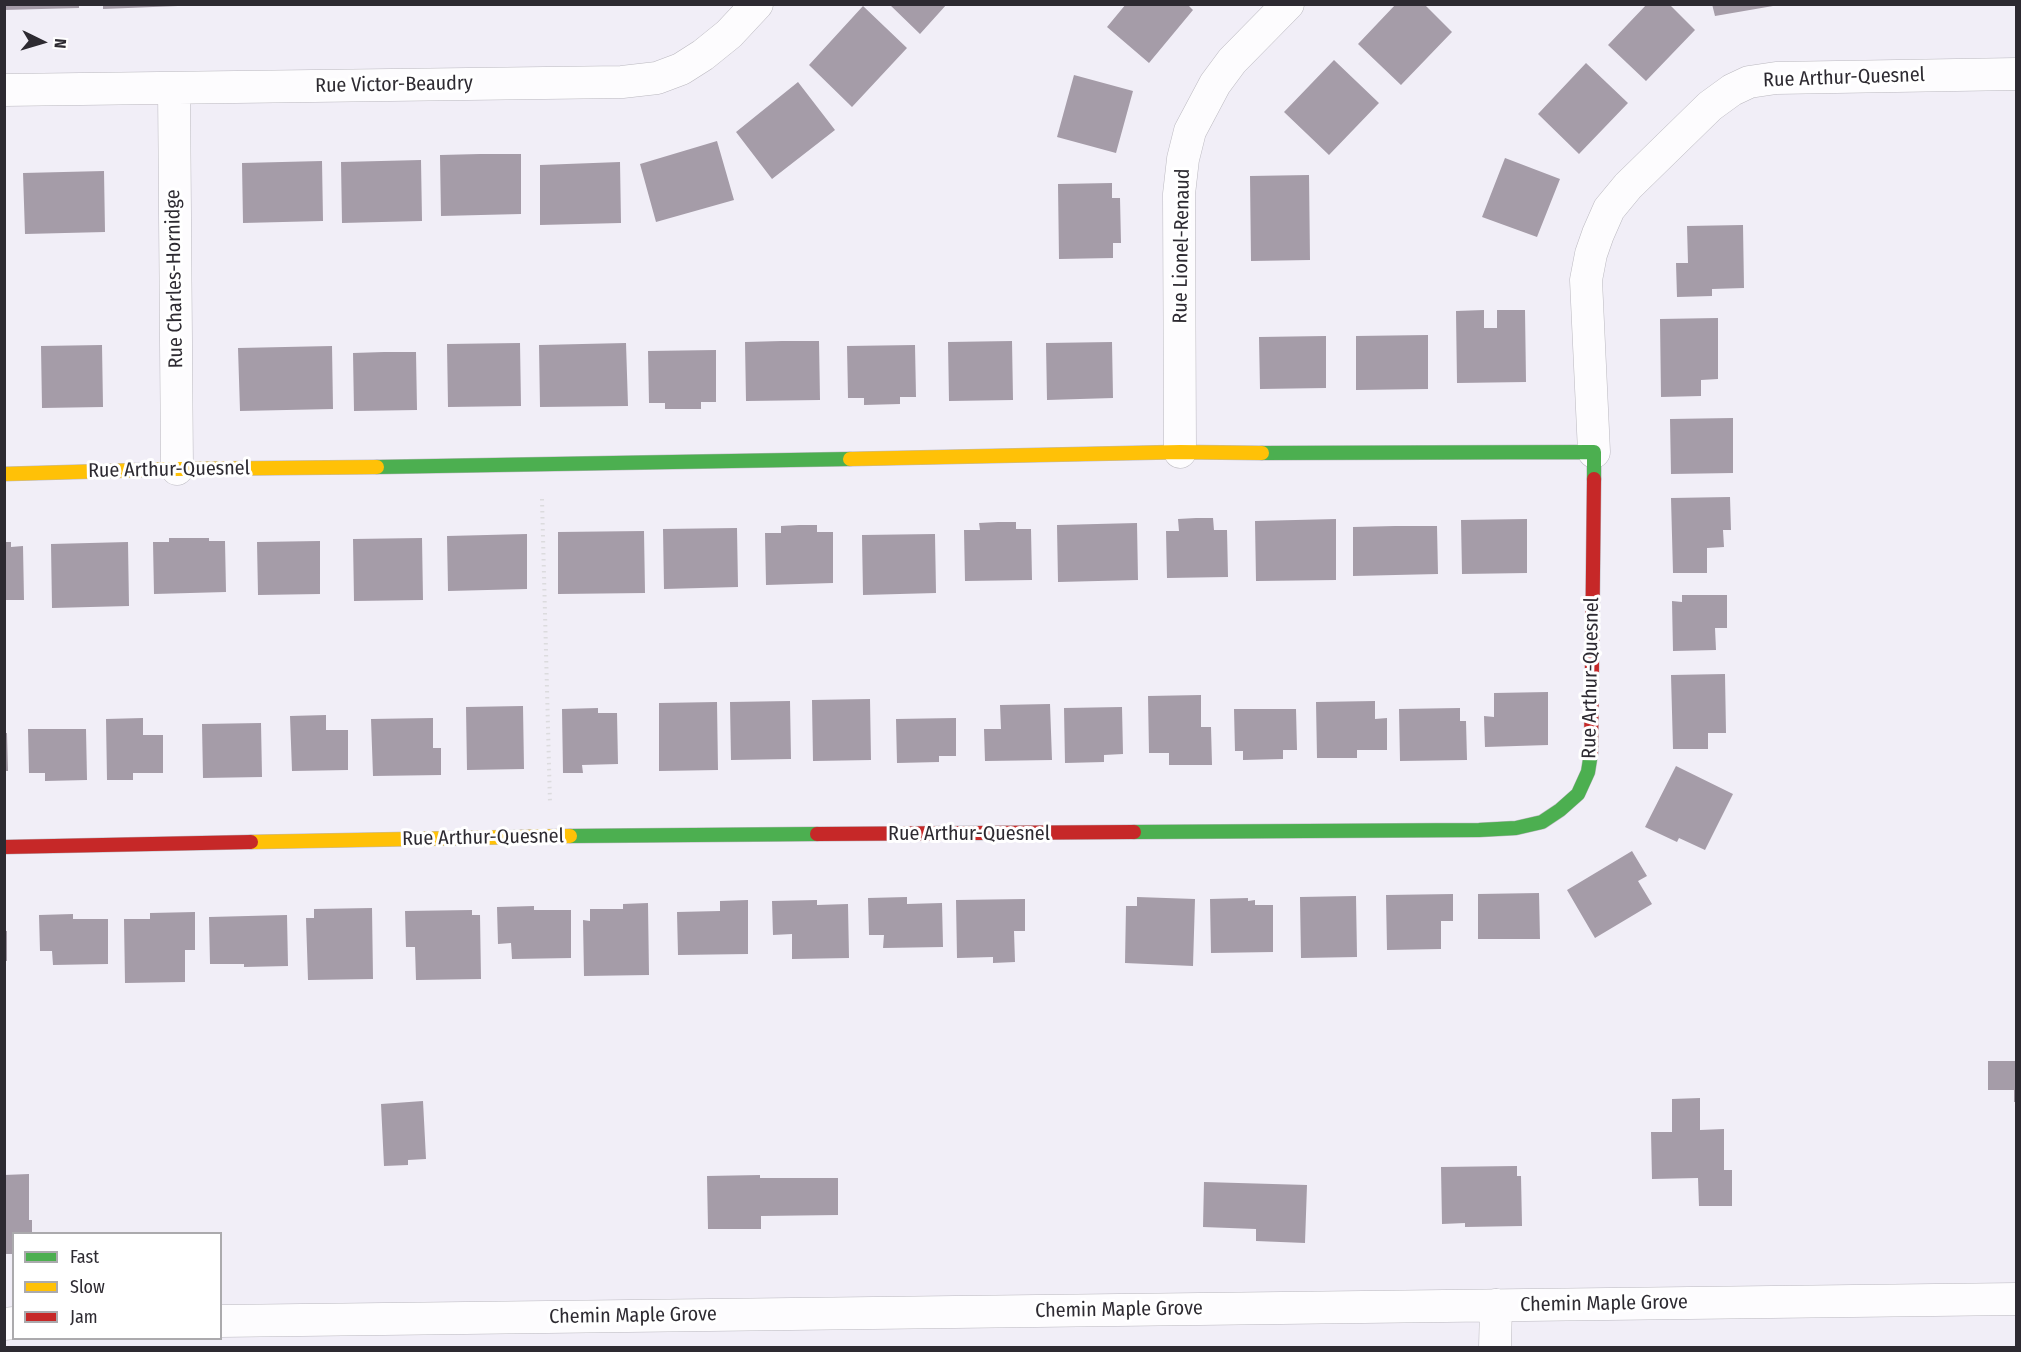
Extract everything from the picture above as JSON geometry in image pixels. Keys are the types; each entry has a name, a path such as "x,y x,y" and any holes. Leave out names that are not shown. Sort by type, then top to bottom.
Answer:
{"street":[{"name":"Rue Victor-Beaudry","path":"4,90 622,82 657,78 681,69 729,34 757,4"},
{"name":"Rue Lionel-Renaud","path":"1180,452 1179,194 1183,159 1190,131 1215,84 1232,61 1288,4"},
{"name":"Rue Arthur-Quesnel","path":"4,847 550,837 1479,830 1516,828 1542,822 1578,794 1588,772 1592,748 1594,452 1586,280 1591,254 1609,209 1628,186 1710,106 1732,90 1749,82 1776,78 2016,74"},
{"name":"Rue Charles-Hornidge","path":"174,88 177,469"},
{"name":"Rue Arthur-Quesnel","path":"4,474 177,469 541,466 1180,452 1346,454 1594,452"},
{"name":"Chemin Maple Grove","path":"222,1321 2016,1299"},
{"path":"1495,1347 1496,1305"}],"path":[{"path":"541,466 550,837"}],"building":[{"path":"4,4 79,4 79,8 4,10"},
{"path":"103,4 178,4 178,6 103,9"},
{"path":"889,4 947,4 920,34"},
{"path":"1126,4 1187,4 1193,10 1149,63 1107,27"},
{"path":"1396,4 1424,4 1452,32 1401,85 1358,44"},
{"path":"1647,4 1669,4 1695,30 1646,81 1608,45"},
{"path":"1712,4 1773,4 1773,6 1715,16"},
{"path":"863,6 907,48 852,107 809,65"},
{"path":"1334,60 1379,103 1329,155 1284,112"},
{"path":"1586,63 1628,103 1579,154 1538,114"},
{"path":"1074,75 1133,91 1116,153 1057,137"},
{"path":"798,82 835,130 772,179 736,132"},
{"path":"717,141 734,200 656,222 640,164"},
{"path":"521,154 521,214 441,216 440,155"},
{"path":"1505,158 1560,179 1537,237 1482,217"},
{"path":"421,160 422,221 342,223 341,162"},
{"path":"322,161 323,221 243,223 242,163"},
{"path":"620,162 621,223 540,225 540,165"},
{"path":"104,171 105,232 25,234 23,173"},
{"path":"1309,175 1310,260 1251,261 1250,176"},
{"path":"1112,183 1112,198 1120,198 1121,243 1113,243 1113,258 1059,259 1058,184"},
{"path":"1743,225 1744,288 1712,289 1712,296 1677,297 1676,263 1688,263 1687,226"},
{"path":"1484,310 1484,328 1497,328 1497,310 1525,310 1526,382 1457,383 1456,311"},
{"path":"1718,318 1718,379 1701,380 1701,396 1661,397 1660,319"},
{"path":"1428,335 1428,389 1356,390 1356,336"},
{"path":"1326,336 1326,388 1260,389 1259,337"},
{"path":"819,341 820,400 746,401 745,342"},
{"path":"1012,341 1013,400 949,401 948,342"},
{"path":"1112,342 1113,398 1047,400 1046,343"},
{"path":"520,343 521,406 448,407 447,344"},
{"path":"626,343 628,406 540,407 539,345"},
{"path":"102,345 103,407 42,408 41,346"},
{"path":"915,345 916,397 900,397 900,404 864,405 864,398 848,398 847,346"},
{"path":"332,346 333,409 240,411 238,348"},
{"path":"716,350 716,402 701,402 701,409 665,409 665,403 649,403 648,351"},
{"path":"416,352 417,410 354,411 353,353"},
{"path":"1733,418 1733,473 1671,474 1670,419"},
{"path":"1730,497 1731,530 1723,530 1724,547 1707,548 1707,573 1673,573 1671,498"},
{"path":"1213,518 1214,530 1227,530 1228,577 1167,578 1166,531 1179,531 1178,519"},
{"path":"1336,519 1336,580 1256,581 1255,521"},
{"path":"1527,519 1527,573 1462,574 1461,520"},
{"path":"1016,522 1016,529 1031,529 1032,580 965,581 964,530 980,530 979,523"},
{"path":"1137,523 1138,580 1058,582 1057,525"},
{"path":"817,525 817,532 833,532 833,583 766,585 765,533 781,533 781,526"},
{"path":"1437,526 1438,574 1353,576 1353,527"},
{"path":"737,528 738,587 664,589 663,529"},
{"path":"644,531 645,593 558,594 558,532"},
{"path":"527,534 527,589 448,591 447,536"},
{"path":"935,534 936,593 863,595 862,535"},
{"path":"169,538 209,538 209,541 225,541 226,592 154,594 153,542 169,542"},
{"path":"422,538 423,600 354,601 353,539"},
{"path":"320,541 320,594 258,595 257,542"},
{"path":"4,542 11,542 11,547 23,546 24,600 4,600"},
{"path":"128,542 129,606 52,608 51,544"},
{"path":"1682,595 1727,595 1727,628 1715,628 1716,650 1673,651 1672,601 1682,602"},
{"path":"1725,674 1726,733 1708,733 1708,749 1673,749 1671,675"},
{"path":"1548,692 1548,745 1485,747 1484,716 1494,717 1494,693"},
{"path":"1201,695 1201,727 1211,727 1212,765 1169,765 1169,753 1149,753 1148,696"},
{"path":"870,699 871,760 813,761 812,700"},
{"path":"790,701 791,759 731,760 730,702"},
{"path":"1375,701 1375,719 1387,718 1387,750 1357,750 1357,758 1317,758 1316,702"},
{"path":"717,702 718,770 659,771 659,703"},
{"path":"1050,704 1052,760 985,761 984,729 1001,729 1000,705"},
{"path":"523,706 524,769 467,770 466,707"},
{"path":"1122,707 1123,754 1104,755 1104,762 1065,763 1064,708"},
{"path":"598,708 598,713 617,713 618,764 582,765 583,773 563,773 562,709"},
{"path":"1460,708 1460,721 1466,721 1467,760 1400,761 1399,709"},
{"path":"1234,709 1296,709 1297,750 1283,750 1283,759 1243,760 1243,751 1235,751"},
{"path":"326,715 326,730 348,730 348,770 292,771 290,716"},
{"path":"143,718 143,735 163,735 163,773 133,773 133,780 107,780 106,719"},
{"path":"433,718 433,748 441,748 441,775 373,776 371,719"},
{"path":"956,718 956,756 939,756 939,762 897,763 896,719"},
{"path":"261,723 262,777 203,778 202,724"},
{"path":"28,729 86,729 87,780 45,781 45,773 29,773"},
{"path":"4,733 7,733 8,771 4,771"},
{"path":"1676,766 1733,794 1705,850 1679,838 1677,842 1645,827"},
{"path":"1632,851 1647,876 1638,881 1652,904 1595,938 1567,890"},
{"path":"1539,893 1540,939 1478,939 1478,894"},
{"path":"1453,894 1453,921 1441,921 1441,949 1387,950 1386,895"},
{"path":"1356,896 1357,957 1301,958 1300,897"},
{"path":"907,897 907,904 942,903 943,947 883,948 884,935 869,935 868,898"},
{"path":"1137,897 1195,899 1193,966 1125,963 1126,906 1137,906"},
{"path":"1248,898 1248,901 1255,900 1255,905 1273,905 1273,952 1211,953 1210,899"},
{"path":"1025,899 1025,931 1014,931 1015,962 993,963 993,957 957,958 956,900"},
{"path":"748,900 748,954 678,955 677,912 720,911 720,901"},
{"path":"817,900 817,905 848,904 849,958 792,959 792,934 773,935 772,901"},
{"path":"648,903 649,975 584,976 583,920 590,921 590,909 623,909 623,904"},
{"path":"534,906 534,910 571,910 571,958 512,959 511,943 498,944 497,907"},
{"path":"372,908 373,979 308,980 306,918 314,918 314,909"},
{"path":"472,910 472,915 480,915 481,979 416,980 415,947 406,947 405,911"},
{"path":"195,912 195,950 185,950 185,982 125,983 124,919 150,919 150,913"},
{"path":"73,914 73,919 108,919 108,964 53,965 52,951 40,951 39,915"},
{"path":"287,915 288,966 244,967 244,964 210,964 209,917"},
{"path":"4,931 7,931 7,961 4,961"},
{"path":"1988,1061 2016,1061 2016,1102 2014,1102 2014,1090 1988,1090"},
{"path":"1700,1098 1700,1130 1724,1129 1724,1170 1732,1170 1732,1206 1699,1206 1698,1178 1652,1179 1651,1132 1672,1132 1672,1099"},
{"path":"423,1101 426,1159 408,1160 408,1165 384,1166 381,1104"},
{"path":"1517,1166 1517,1176 1521,1176 1522,1226 1465,1227 1465,1223 1442,1224 1441,1167"},
{"path":"29,1174 29,1220 32,1220 32,1232 12,1232 12,1254 4,1254 4,1175"},
{"path":"760,1175 760,1178 838,1178 838,1215 761,1216 761,1229 708,1229 707,1176"},
{"path":"1204,1182 1307,1185 1305,1243 1256,1241 1256,1229 1203,1227"}],"traffic: fast":[{"path":"1262,453 1594,452 1594,479"},
{"path":"377,467 850,459"},
{"path":"1134,832 1516,828 1542,822 1578,794 1588,772 1591,753"},
{"path":"570,836 817,834"}],"traffic: slow":[{"path":"850,459 1180,452 1262,453"},
{"path":"4,474 377,467"},
{"path":"251,842 570,836"}],"traffic: jam":[{"path":"1591,753 1594,479"},
{"path":"817,834 1134,832"},
{"path":"4,847 251,842"}]}
